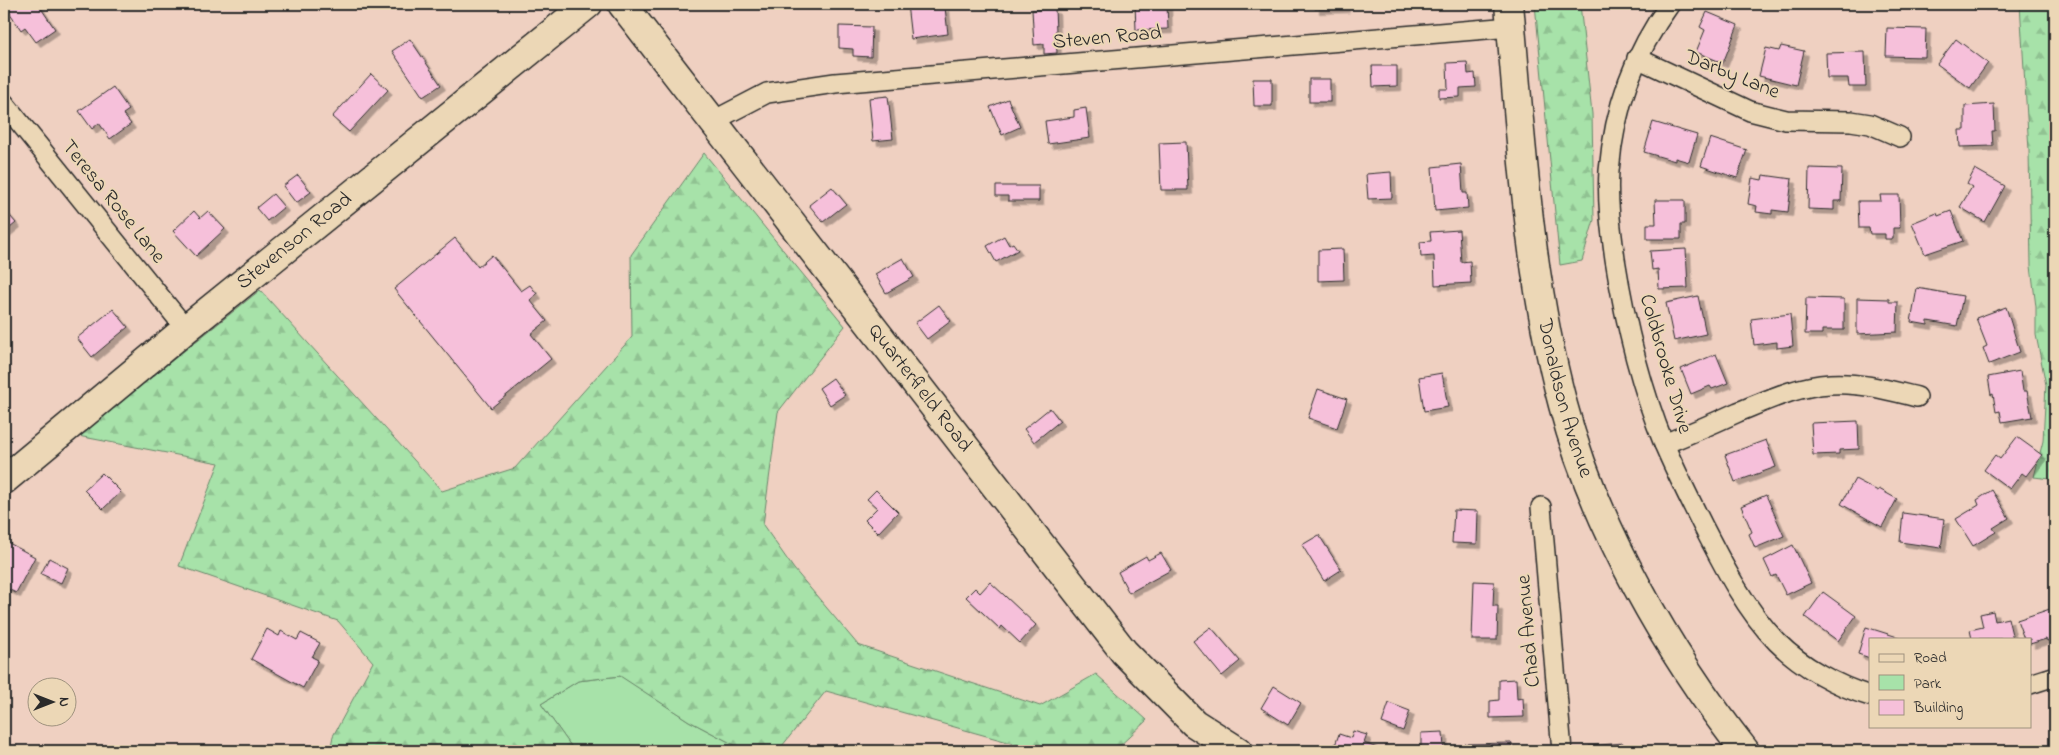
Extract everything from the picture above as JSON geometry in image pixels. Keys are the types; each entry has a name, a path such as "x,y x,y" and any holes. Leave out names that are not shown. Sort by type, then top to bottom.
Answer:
{"street":[{"name":"Stevenson Road","path":"4,480 186,329 588,4"},
{"name":"Quarterfield Road","path":"622,4 1124,652 1194,724 1238,751"},
{"name":"Coldbrooke Drive","path":"1670,4 1653,27 1637,58 1624,90 1613,131 1609,172 1609,204 1614,253 1626,320 1646,393 1664,444 1710,540 1740,594 1758,621 1778,643 1803,664 1830,679 1869,696"},
{"name":"Steven Road","path":"713,122 767,93 835,83 1510,15"},
{"name":"Donaldson Avenue","path":"1510,15 1531,238 1545,328 1563,406 1591,488 1612,536 1651,610 1694,682 1745,751"},
{"name":"Darby Lane","path":"1637,58 1750,111 1768,116 1804,121 1851,121 1870,124 1900,137"},
{"name":"Teresa Rose Lane","path":"4,103 186,329"},
{"path":"1664,444 1772,398 1806,388 1829,384 1851,384 1917,397"},
{"name":"Chad Avenue","path":"1541,507 1562,751"},
{"path":"2032,683 2055,676"}],"green space":[{"path":"1535,4 1580,4 1592,114 1594,220 1582,261 1560,265"},
{"path":"2020,4 2055,4 2055,484 2050,479 2034,477 2043,441 2046,385 2036,335 2036,307 2031,266 2029,150"},
{"path":"704,153 845,326 778,412 763,525 794,569 858,645 1040,706 1096,674 1147,720 1114,751 1040,751 826,691 778,751 746,751 689,721 620,676 578,681 541,704 571,746 570,751 330,751 333,736 373,662 338,621 179,566 219,463 78,436 260,290 442,491 515,468 632,337 631,255"},
{"path":"621,676 689,721 746,751 570,751 571,746 541,704 578,681"}],"building":[{"path":"4,4 38,4 55,29 36,42 25,27 21,30"},
{"path":"907,4 926,4 927,9 945,7 948,34 911,39"},
{"path":"1135,4 1167,4 1168,29 1136,30"},
{"path":"1315,4 1344,4 1345,8 1315,9"},
{"path":"1055,9 1057,53 1044,54 1044,44 1034,45 1032,10"},
{"path":"1707,12 1738,25 1723,63 1696,52 1705,30 1700,27"},
{"path":"839,26 872,27 871,57 853,56 853,49 839,48"},
{"path":"1887,28 1926,29 1925,57 1886,56"},
{"path":"410,39 441,85 423,97 392,51"},
{"path":"1956,39 1988,63 1970,88 1937,64"},
{"path":"1781,46 1804,51 1796,85 1759,76 1766,48 1779,51"},
{"path":"1865,52 1866,87 1849,87 1848,78 1827,78 1826,53"},
{"path":"1467,62 1468,74 1475,73 1476,87 1460,88 1460,97 1439,98 1439,89 1448,89 1447,63"},
{"path":"1372,66 1397,66 1397,86 1373,87"},
{"path":"371,74 388,90 349,132 332,117"},
{"path":"1253,79 1272,79 1272,106 1254,106"},
{"path":"1309,79 1330,79 1330,102 1309,102"},
{"path":"113,87 129,110 123,114 131,124 110,139 99,123 92,129 79,111"},
{"path":"888,96 893,139 873,141 869,98"},
{"path":"1008,99 1020,127 1002,135 990,107"},
{"path":"1994,104 1995,131 1992,131 1993,146 1960,147 1959,130 1965,130 1965,106"},
{"path":"1086,108 1090,138 1048,144 1045,121 1074,117 1074,110"},
{"path":"1653,122 1697,135 1689,162 1675,158 1675,161 1644,152"},
{"path":"1710,138 1747,150 1737,178 1701,166"},
{"path":"1186,142 1188,190 1161,190 1159,143"},
{"path":"1461,164 1463,193 1467,193 1468,208 1435,211 1432,167"},
{"path":"1809,168 1842,169 1841,201 1834,201 1834,210 1808,209"},
{"path":"1975,169 2005,186 1985,222 1960,207 1972,187 1967,184"},
{"path":"1391,172 1392,198 1368,199 1366,174"},
{"path":"298,175 311,192 296,203 283,186"},
{"path":"1763,175 1792,179 1788,212 1772,210 1772,214 1756,212 1757,206 1748,204 1752,178 1762,180"},
{"path":"996,186 1039,186 1039,201 1008,201 1008,196 996,196"},
{"path":"832,187 846,204 823,222 809,205"},
{"path":"273,194 284,207 267,221 256,208"},
{"path":"1880,195 1899,195 1900,228 1893,228 1893,239 1885,239 1885,234 1870,234 1869,228 1859,228 1858,201 1881,201"},
{"path":"1655,200 1685,200 1685,224 1681,224 1681,239 1647,239 1647,224 1656,224"},
{"path":"4,209 16,223 4,233"},
{"path":"194,211 200,218 208,211 225,229 196,256 173,231"},
{"path":"1951,211 1963,241 1925,254 1912,223 1937,213 1938,216"},
{"path":"1459,230 1461,262 1470,261 1471,283 1435,285 1434,256 1421,257 1420,242 1431,241 1430,232"},
{"path":"1004,236 1009,245 1013,243 1018,250 996,262 987,246"},
{"path":"455,238 478,267 492,255 521,291 530,285 537,294 530,300 547,321 531,334 551,359 491,408 394,289"},
{"path":"1343,249 1344,280 1318,281 1318,250"},
{"path":"1686,249 1688,288 1659,289 1658,269 1652,270 1650,251"},
{"path":"903,258 914,277 886,293 875,274"},
{"path":"1917,288 1963,296 1957,326 1928,321 1928,325 1911,322"},
{"path":"1698,296 1706,334 1674,341 1666,303"},
{"path":"1806,298 1844,299 1844,330 1822,330 1822,334 1805,334"},
{"path":"1857,298 1889,299 1889,302 1898,302 1897,332 1857,334"},
{"path":"939,305 951,321 927,339 915,323"},
{"path":"2006,307 2020,352 1989,364 1983,348 1987,346 1976,318"},
{"path":"113,309 128,327 92,357 77,338"},
{"path":"1790,314 1793,346 1777,348 1777,342 1754,345 1751,319"},
{"path":"1716,354 1728,383 1712,389 1710,386 1691,394 1681,369"},
{"path":"2020,371 2023,391 2027,391 2032,417 2002,422 2000,411 1996,412 1988,377"},
{"path":"1442,373 1448,407 1424,411 1419,377"},
{"path":"833,378 845,395 830,405 819,388"},
{"path":"1318,389 1347,399 1337,428 1308,418"},
{"path":"1050,408 1060,421 1034,442 1024,429"},
{"path":"1858,421 1859,449 1839,450 1839,454 1813,455 1811,423"},
{"path":"2017,437 2042,455 2026,476 2022,473 2010,489 1984,470 1995,455 2000,459"},
{"path":"1766,440 1776,467 1735,482 1725,455"},
{"path":"102,473 121,492 103,509 84,490"},
{"path":"1855,479 1897,499 1882,527 1841,504"},
{"path":"876,490 898,512 878,533 865,520 877,508 867,499"},
{"path":"1992,490 2009,518 1993,528 1996,532 1973,546 1956,519 1979,505 1977,500"},
{"path":"1766,495 1784,536 1755,548 1749,534 1752,532 1741,506"},
{"path":"1454,510 1478,511 1477,544 1452,543"},
{"path":"1903,513 1945,519 1941,548 1900,542"},
{"path":"1319,535 1341,570 1324,581 1302,545"},
{"path":"7,542 35,557 16,593 4,587 4,549"},
{"path":"1793,545 1811,583 1786,595 1776,575 1772,577 1764,560"},
{"path":"1161,553 1171,570 1129,593 1118,572 1146,556 1148,560"},
{"path":"49,558 68,568 61,583 41,574"},
{"path":"1474,581 1494,582 1493,606 1498,606 1497,640 1472,640"},
{"path":"990,582 1036,625 1020,643 1002,626 1000,629 966,597 975,588 980,593"},
{"path":"1823,592 1856,616 1838,641 1805,617"},
{"path":"2053,608 2055,614 2055,638 2032,643 2032,638 2024,638 2017,620"},
{"path":"1993,611 1995,621 2008,618 2013,638 1972,638 1970,630 1983,627 1980,614"},
{"path":"1211,627 1240,661 1222,676 1193,641"},
{"path":"1866,627 1901,638 1869,638 1869,658 1858,654"},
{"path":"267,629 279,636 281,631 297,640 301,633 320,643 312,657 318,660 303,688 251,659"},
{"path":"1516,679 1517,699 1523,698 1524,717 1490,718 1490,701 1499,700 1499,680"},
{"path":"1274,686 1301,703 1288,725 1261,708"},
{"path":"1389,703 1410,711 1403,731 1382,723"},
{"path":"1353,731 1367,735 1364,743 1377,748 1376,751 1333,751 1339,734 1351,738"},
{"path":"1443,732 1444,751 1421,751 1421,733"},
{"path":"1512,743 1512,751 1465,751 1465,744"},
{"path":"1623,743 1623,747 1629,751 1589,751 1589,746"}]}
